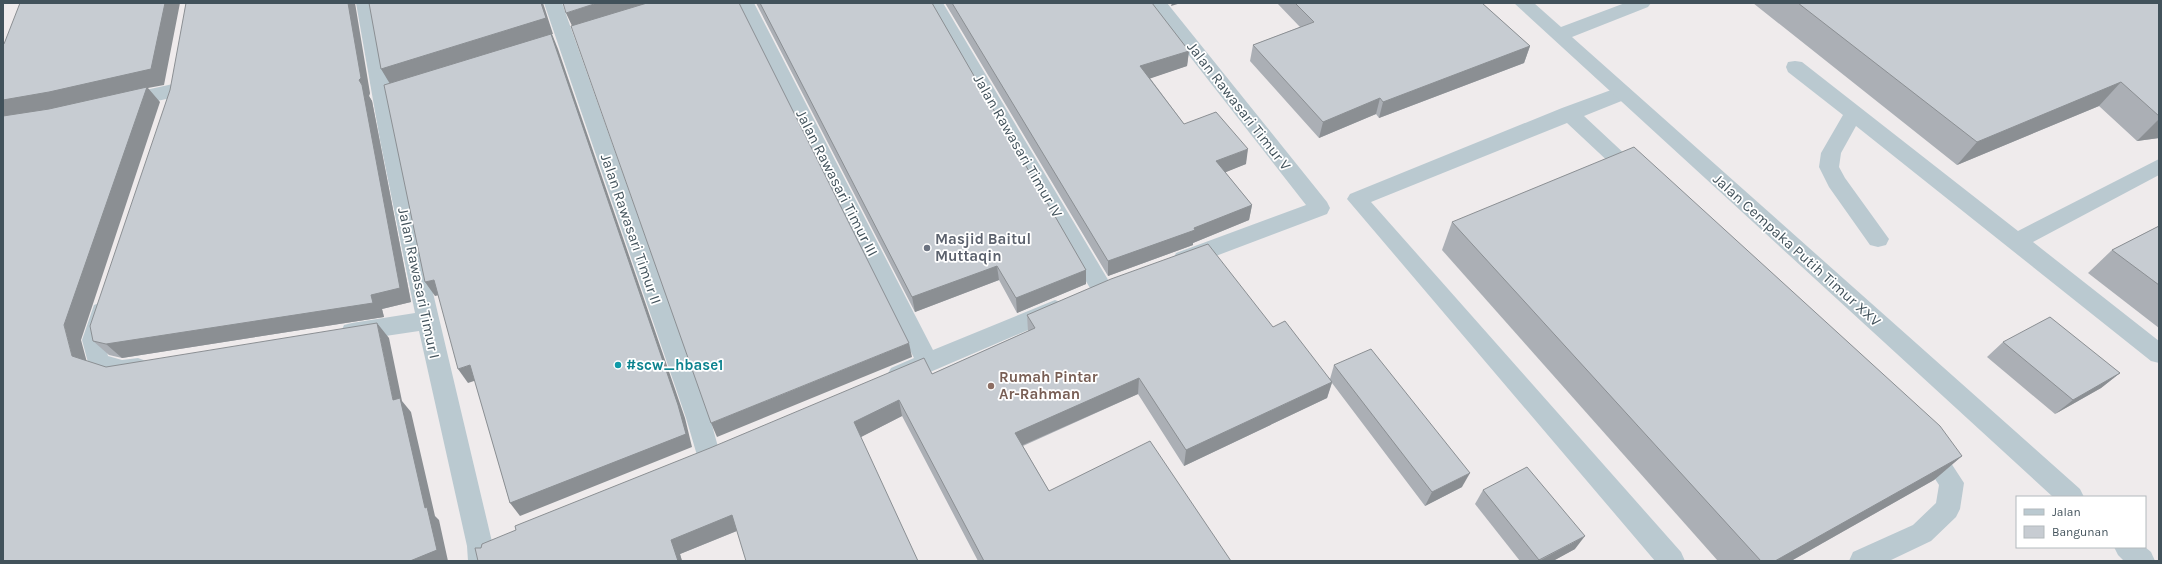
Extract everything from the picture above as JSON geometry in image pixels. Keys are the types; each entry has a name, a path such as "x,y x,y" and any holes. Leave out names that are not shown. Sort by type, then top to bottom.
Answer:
{"street":[{"name":"Jalan Rawasari Timur I","path":"365,3 388,94 426,321 480,554"},
{"name":"Jalan Rawasari Timur II","path":"553,3 564,39 698,418 708,454"},
{"name":"Jalan Rawasari Timur III","path":"745,3 928,363"},
{"name":"Jalan Rawasari Timur IV","path":"934,3 1102,289"},
{"name":"Jalan Rawasari Timur V","path":"1157,3 1320,208 1168,265"},
{"name":"Jalan Cempaka Putih Timur XXV","path":"1523,3 2070,496"},
{"path":"1558,35 1642,3"},
{"path":"1795,67 2159,354"},
{"path":"109,105 174,83 168,112"},
{"path":"1622,93 1568,113 1357,199 1672,561"},
{"path":"1568,113 1650,189"},
{"path":"1854,113 1831,153 1829,167 1836,182 1878,239"},
{"path":"2017,241 2159,166"},
{"path":"877,384 1124,281"},
{"path":"108,294 93,340 98,363 122,370 161,364"},
{"path":"334,335 426,321"},
{"path":"1862,561 1922,533 1947,509 1952,483 1914,433"},
{"path":"686,463 730,445"},
{"path":"480,554 501,538"},
{"path":"2128,548 2142,561"}],"building":[{"path":"20,3 165,3 151,69 49,92 3,100 3,45"},
{"path":"186,3 348,3 361,78 359,80 362,85 400,288 371,295 373,303 106,344 93,341 90,326 170,90"},
{"path":"369,3 541,3 546,18 381,69"},
{"path":"563,3 597,3 566,13"},
{"path":"647,3 739,3 909,343 711,423 571,26"},
{"path":"760,3 932,3 1086,270 1016,298 997,266 912,297"},
{"path":"952,3 1152,3 1189,51 1140,66 1184,124 1216,112 1248,149 1216,161 1252,205 1194,228 1195,230 1108,261"},
{"path":"1295,3 1482,3 1530,46 1383,102 1380,98 1323,122 1253,45 1314,22"},
{"path":"1798,3 2159,3 2159,116 2121,82 1977,142"},
{"path":"551,34 678,405 686,434 510,503 470,365 458,369 434,280 425,282 384,85"},
{"path":"147,87 64,325 72,356 106,367 377,323 393,400 400,398 425,508 427,507 437,550 410,561 3,561 3,116 49,109"},
{"path":"1634,147 1940,426 1962,456 1775,561 1761,561 1452,222"},
{"path":"2159,226 2159,285 2112,250"},
{"path":"1208,244 1273,327 1285,321 1332,382 1186,450 1139,378 1015,433 1049,491 1150,441 1231,561 984,561 899,400 854,422 918,561 746,561 732,515 671,540 678,561 478,561 475,548 481,548 482,544 516,530 515,526 710,448 924,358 932,374 1035,328 1027,315 1111,279"},
{"path":"2050,317 2120,373 2073,400 2003,342"},
{"path":"1371,349 1470,473 1432,492 1334,365"},
{"path":"1527,467 1585,536 1539,560 1483,490"}],"place":[{"name":"Masjid Baitul Muttaqin","path":"927,248"},
{"name":"#scw_hbase1","path":"618,365"},
{"name":"Rumah Pintar Ar-Rahman","path":"991,386"}]}
